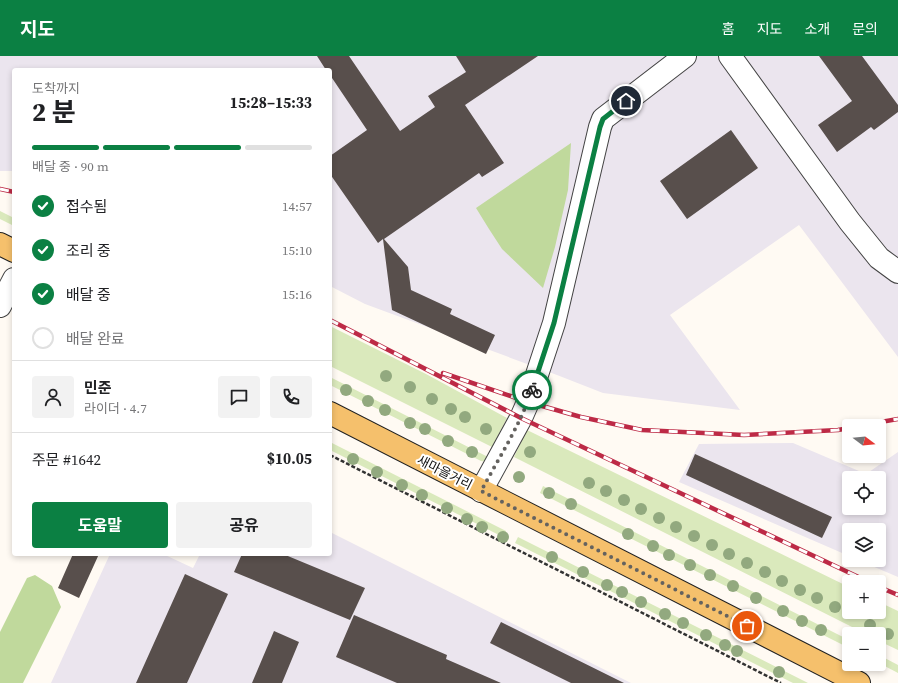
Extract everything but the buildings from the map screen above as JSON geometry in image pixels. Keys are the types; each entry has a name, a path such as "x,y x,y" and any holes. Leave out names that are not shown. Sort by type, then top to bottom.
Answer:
{"main road":[{"path":"0,244 12,250"},
{"name":"새마을거리","path":"332,414 859,683"}],"street":[{"path":"481,491 521,418 528,402 554,323 603,119 685,56"},
{"path":"730,56 855,228 879,258 898,272"},
{"path":"0,306 12,283"}],"path":[{"path":"332,456 781,683"}],"shaded area":[{"path":"0,56 898,56 898,357 799,225 670,315 740,410 603,393 365,304 332,287 332,68 12,68 12,171 0,171"},
{"path":"793,443 859,471 842,471 842,515 886,515 886,471 870,471 882,463 886,463 886,460 898,452 898,577 874,567 886,567 886,523 842,523 842,553 679,482 699,444"},
{"path":"332,533 631,683 51,683 109,556 167,556 193,568 199,556 332,556"}],"green space":[{"path":"571,143 568,190 555,247 543,288 502,249 476,208"},
{"path":"0,211 12,217 12,225 0,219"},
{"path":"332,327 426,374 507,418 492,447 332,367"},
{"path":"332,378 488,457 486,460 481,461 332,386"},
{"path":"527,430 842,584 842,619 886,619 886,605 898,611 898,650 886,644 886,627 852,627 514,457"},
{"path":"332,443 506,531 503,537 332,451"},
{"path":"543,486 842,636 842,644 540,493"},
{"path":"518,537 808,683 793,683 515,543"},
{"path":"35,575 52,586 61,607 23,683 0,683 0,632 27,578"},
{"path":"886,659 898,665 898,673 886,667"}],"railway":[{"path":"0,189 12,192"},
{"path":"332,321 521,418 854,575"},
{"path":"443,373 528,402 581,417 642,430 744,435 842,429"},
{"path":"886,421 898,419"},
{"path":"886,590 898,595"}],"way so far":[{"path":"532,390 521,418 481,491 747,626"}],"route":[{"path":"532,390 554,323 600,127 603,119 626,101"}]}
